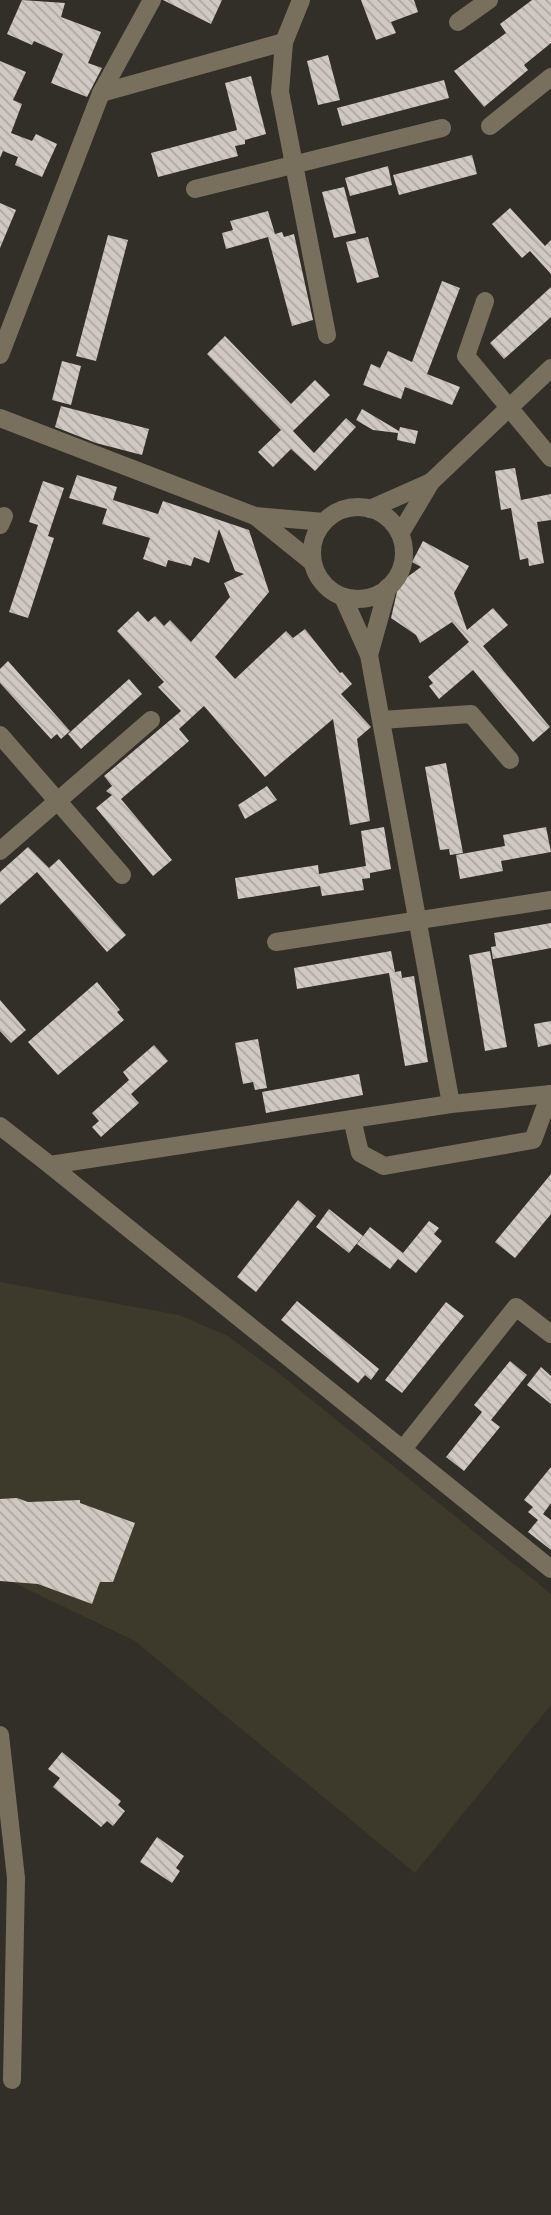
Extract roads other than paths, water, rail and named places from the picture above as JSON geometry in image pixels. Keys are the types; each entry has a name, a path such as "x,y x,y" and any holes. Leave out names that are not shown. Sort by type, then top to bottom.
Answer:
{"street":[{"path":"301,0 284,42 279,92 327,335"},
{"path":"458,22 489,0"},
{"path":"0,355 101,93 150,1"},
{"path":"101,93 284,42"},
{"path":"491,126 551,77"},
{"path":"195,189 442,128"},
{"path":"485,301 466,356 507,410 551,458"},
{"path":"400,534 431,482 551,368"},
{"path":"0,418 255,516 324,522"},
{"path":"370,509 431,482"},
{"path":"312,562 314,541 324,522 345,509 370,509 383,514 400,534 403,557 396,579 388,587 367,598 343,597"},
{"path":"255,516 312,562 323,583 343,597 369,655 451,1104"},
{"path":"369,655 388,587"},
{"path":"381,720 471,714 510,760"},
{"path":"0,851 151,720"},
{"path":"0,735 122,875"},
{"path":"276,942 551,900"},
{"path":"50,1165 352,1119 451,1104 550,1094 533,1140 384,1166 360,1153 352,1119"},
{"path":"0,1126 551,1569"},
{"path":"403,1449 516,1307 551,1334"},
{"path":"0,1735 8,1877 7,1957 12,2080"}]}
